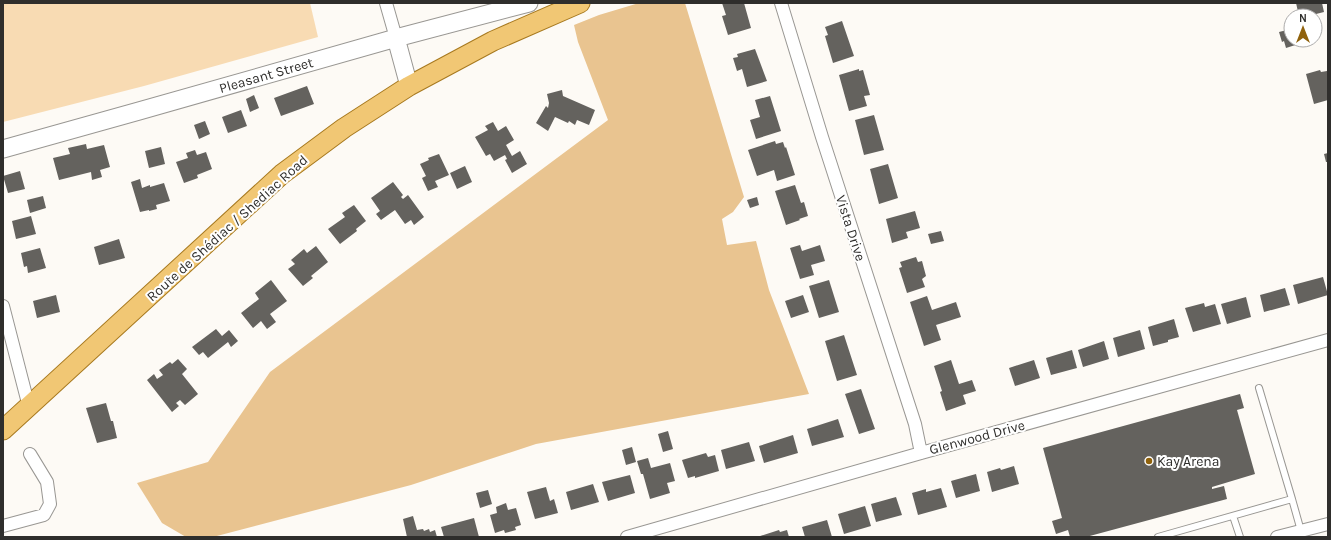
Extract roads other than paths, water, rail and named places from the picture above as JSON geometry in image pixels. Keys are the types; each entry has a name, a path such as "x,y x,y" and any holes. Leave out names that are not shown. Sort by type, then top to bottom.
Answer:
{"main road":[{"name":"Route de Shédiac / Shediac Road","path":"3,430 282,174 344,128 409,86 493,40 580,3"}],"street":[{"path":"386,3 409,86"},
{"name":"Pleasant Street","path":"3,149 396,38 529,3"},
{"name":"Vista Drive","path":"781,3 822,137 915,424 921,453"},
{"path":"3,306 29,407"},
{"name":"Glenwood Drive","path":"627,537 921,453 1328,340"},
{"path":"3,526 44,515 50,504 47,482 30,454"},
{"path":"1277,537 1302,534 1328,524"}],"lane":[{"path":"1259,388 1302,534"},
{"path":"1158,537 1292,499"},
{"path":"1233,516 1240,537"}],"place":[{"name":"Kay Arena","path":"1149,461"}]}
